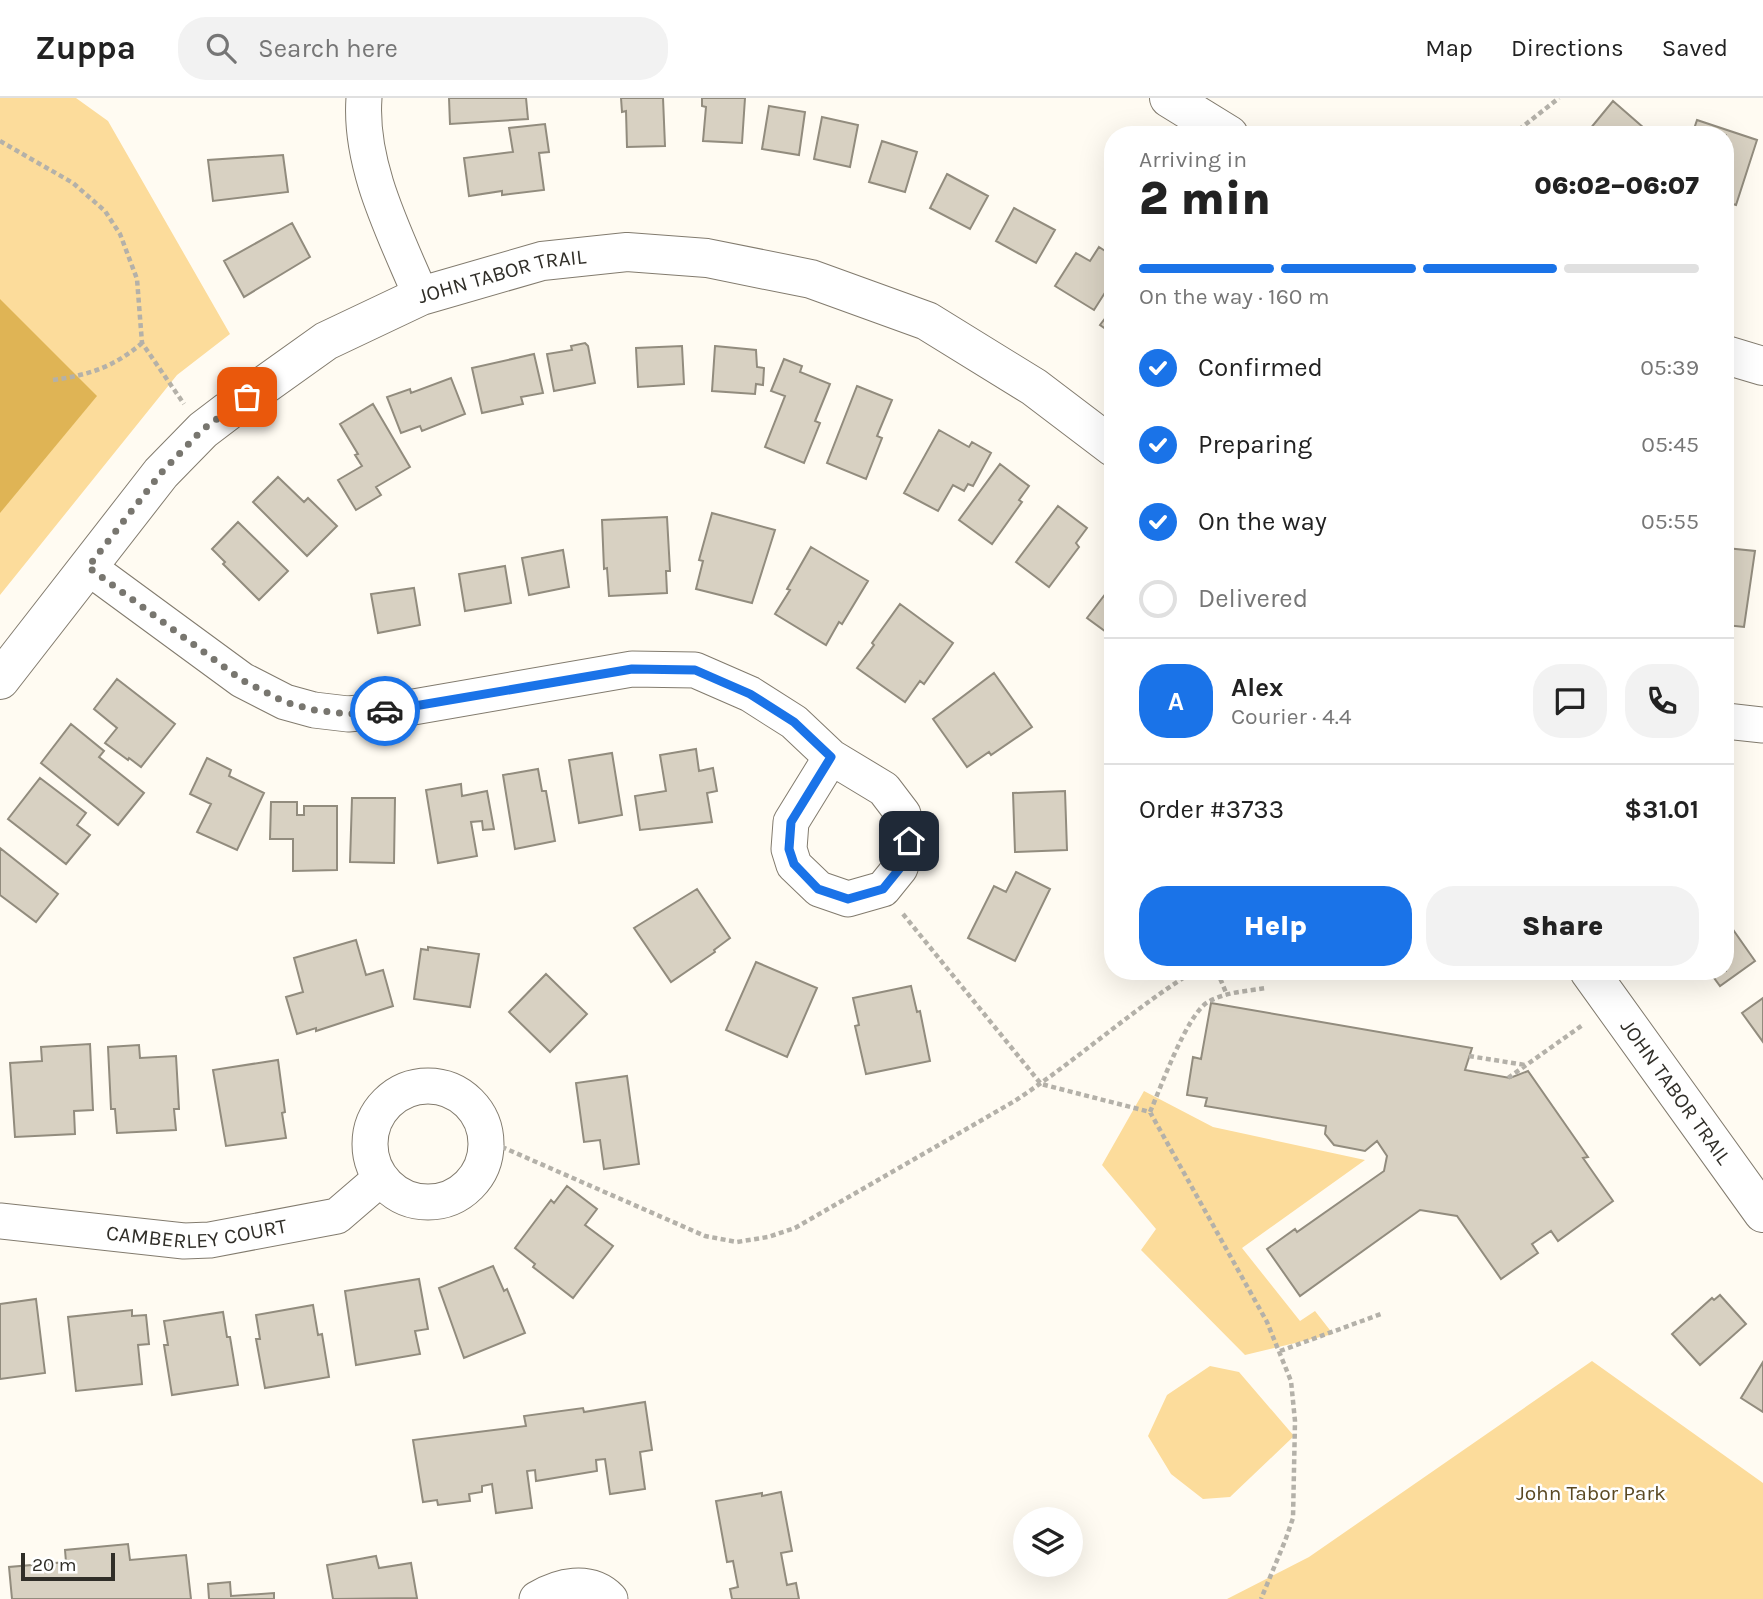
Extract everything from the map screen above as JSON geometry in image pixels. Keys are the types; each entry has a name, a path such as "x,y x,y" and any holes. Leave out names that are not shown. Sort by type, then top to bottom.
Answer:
{"street":[{"path":"365,98 363,121 386,215 421,296"},
{"path":"1169,98 1214,126"},
{"name":"JOHN TABOR TRAIL","path":"0,680 161,473 202,430 326,341 421,296 542,261 627,252 707,258 811,279 927,321 1034,387 1104,440"},
{"path":"1734,357 1763,366"},
{"path":"88,567 242,680 285,702 314,710 348,714 402,709 632,669 695,670 750,694 794,722 831,757 884,789 903,814 909,841 900,868 883,889 848,899 818,889 794,864 789,849 791,822 831,757"},
{"path":"1734,722 1763,725"},
{"name":"JOHN TABOR TRAIL","path":"1595,980 1763,1213"},
{"path":"436,1086 466,1100 480,1118 486,1140 485,1154 475,1179 466,1189 440,1202 413,1201 389,1189 380,1179 370,1158 369,1146 373,1124 384,1105 393,1097 413,1088 436,1086"},
{"name":"CAMBERLEY COURT","path":"0,1222 184,1241 210,1240 337,1216 380,1179"},
{"path":"537,1599 554,1590 588,1586 610,1599"}],"path":[{"path":"1523,126 1559,98"},
{"path":"0,141 72,183 105,211 120,234 137,279 142,344 202,430"},
{"path":"53,380 86,375 124,359 142,344"},
{"path":"883,889 1041,1084 1150,1112 1267,1322 1291,1381 1295,1407 1294,1502 1288,1535 1261,1599"},
{"path":"486,1140 692,1231 737,1242 768,1237 795,1228 1041,1084 1181,980"},
{"path":"1221,980 1227,995"},
{"path":"1150,1112 1193,1018 1208,1002 1227,995 1266,988"},
{"path":"1508,1078 1611,1003"},
{"path":"1469,1056 1526,1065"},
{"path":"1280,1351 1381,1314"}],"green space":[{"path":"0,98 76,98 108,121 230,334 177,375 0,595"},
{"path":"1144,1091 1213,1127 1365,1160 1242,1248 1300,1321 1315,1311 1333,1334 1245,1355 1141,1250 1156,1229 1102,1165"},
{"name":"John Tabor Park","path":"1592,1361 1763,1483 1763,1599 1227,1599 1309,1557"},
{"path":"1210,1366 1239,1372 1294,1436 1230,1497 1203,1499 1171,1474 1148,1436 1167,1395"}],"shaded area":[{"path":"0,299 97,396 0,513"}],"building":[{"path":"449,98 526,98 528,119 450,124"},
{"path":"621,98 663,98 665,146 627,147 626,111 622,112"},
{"path":"702,98 745,98 742,143 703,141 706,107 702,106"},
{"path":"1613,101 1642,126 1592,126"},
{"path":"769,106 805,112 799,155 762,149"},
{"path":"822,117 858,125 850,167 814,159"},
{"path":"1697,120 1715,126 1695,126"},
{"path":"545,124 549,152 539,153 544,190 502,195 502,191 469,196 464,158 513,152 509,128"},
{"path":"1734,132 1757,140 1734,204"},
{"path":"882,141 917,152 905,192 869,182"},
{"path":"283,155 288,192 213,201 208,160"},
{"path":"947,174 988,196 970,229 930,208"},
{"path":"1014,208 1055,230 1036,263 996,241"},
{"path":"292,223 310,257 244,297 224,261"},
{"path":"1099,247 1104,250 1104,294 1094,310 1055,286 1076,253 1090,261"},
{"path":"585,343 588,346 595,383 554,391 547,354 572,350 571,346"},
{"path":"682,346 684,384 638,387 636,348"},
{"path":"715,346 756,350 757,367 764,368 763,385 756,384 755,394 712,391"},
{"path":"534,354 543,393 521,397 523,404 482,413 472,368"},
{"path":"784,359 802,366 800,372 830,384 815,421 820,423 804,463 765,447 785,396 771,391"},
{"path":"451,378 465,414 422,431 420,426 401,433 387,397 410,389 411,393"},
{"path":"857,386 892,400 877,436 882,438 866,479 827,463"},
{"path":"373,404 410,467 376,487 381,495 356,510 338,480 362,466 340,424"},
{"path":"939,430 969,447 972,442 991,453 973,486 968,484 964,491 953,485 938,511 904,493"},
{"path":"1000,464 1029,486 1019,500 1022,502 992,544 959,520"},
{"path":"278,477 304,502 308,498 337,526 307,556 253,502"},
{"path":"1058,506 1087,528 1076,543 1079,547 1049,587 1016,562"},
{"path":"712,513 775,530 752,603 696,589 703,561 699,560"},
{"path":"667,517 670,571 666,571 667,593 609,596 607,568 604,569 602,520"},
{"path":"238,522 288,571 259,600 212,549"},
{"path":"811,547 868,581 826,645 775,614"},
{"path":"1734,549 1755,551 1744,627 1734,626"},
{"path":"563,550 569,587 529,595 522,558"},
{"path":"505,566 511,603 465,611 459,574"},
{"path":"414,588 420,625 378,633 371,594"},
{"path":"1104,596 1104,630 1087,618"},
{"path":"900,604 953,643 924,684 920,681 905,702 857,668"},
{"path":"994,673 1032,727 991,755 989,752 967,767 933,719"},
{"path":"117,679 175,724 141,767 105,743 117,728 94,709"},
{"path":"71,724 104,751 99,757 144,793 118,825 41,763"},
{"path":"696,749 699,771 713,768 717,791 707,793 712,822 640,830 635,796 666,791 660,755"},
{"path":"612,753 622,815 579,823 569,760"},
{"path":"207,758 231,770 229,776 264,793 237,850 197,832 211,804 190,794"},
{"path":"538,769 542,791 546,791 555,841 515,849 503,775"},
{"path":"40,778 86,813 77,825 90,835 66,864 8,819"},
{"path":"461,784 462,796 487,791 494,829 483,830 482,821 471,822 477,856 438,863 426,790"},
{"path":"1065,791 1067,850 1015,852 1013,793"},
{"path":"352,798 395,798 394,863 350,862"},
{"path":"271,802 297,802 297,815 304,815 304,806 337,806 337,870 293,871 293,839 270,839"},
{"path":"0,848 58,894 36,922 0,895"},
{"path":"1016,872 1050,889 1015,961 968,938 994,886 1006,892"},
{"path":"697,889 730,938 714,950 715,952 671,982 634,928"},
{"path":"1734,931 1755,961 1734,976"},
{"path":"356,940 366,975 383,970 393,1006 316,1031 316,1028 297,1034 286,997 303,992 294,958"},
{"path":"428,947 479,954 470,1007 414,999 421,949 428,950"},
{"path":"756,962 817,988 787,1057 726,1030"},
{"path":"546,974 587,1014 550,1052 509,1012"},
{"path":"1716,980 1728,980 1720,986"},
{"path":"911,986 917,1012 920,1011 930,1061 866,1074 855,1026 859,1025 853,998"},
{"path":"1763,998 1763,1042 1742,1013"},
{"path":"1211,1003 1472,1048 1465,1070 1510,1078 1528,1071 1588,1157 1583,1158 1613,1201 1558,1241 1551,1231 1532,1244 1538,1253 1501,1279 1457,1216 1420,1210 1300,1296 1267,1249 1295,1229 1297,1232 1384,1171 1387,1156 1377,1141 1365,1151 1334,1145 1325,1134 1326,1126 1205,1106 1207,1098 1187,1095 1193,1057 1201,1059"},
{"path":"90,1044 93,1110 74,1111 75,1134 15,1137 10,1063 42,1061 41,1047"},
{"path":"139,1045 140,1058 176,1056 179,1109 174,1109 176,1130 117,1133 115,1109 111,1109 108,1047"},
{"path":"278,1060 286,1138 226,1146 213,1070"},
{"path":"627,1076 639,1164 604,1169 600,1140 584,1142 576,1083"},
{"path":"567,1186 597,1209 585,1225 613,1246 573,1298 533,1267 535,1264 515,1248 551,1200 554,1203"},
{"path":"493,1266 504,1291 507,1289 525,1333 464,1358 439,1288"},
{"path":"419,1279 428,1329 415,1331 420,1354 356,1365 345,1291"},
{"path":"1720,1295 1746,1324 1700,1365 1672,1334 1712,1298 1714,1300"},
{"path":"36,1299 45,1373 0,1379 0,1304"},
{"path":"313,1305 318,1335 322,1334 329,1377 265,1388 256,1339 260,1339 256,1315"},
{"path":"132,1310 132,1316 146,1315 149,1344 138,1345 142,1384 76,1391 68,1317"},
{"path":"223,1312 238,1385 172,1395 164,1345 168,1345 164,1321"},
{"path":"1763,1362 1763,1412 1741,1398"},
{"path":"645,1402 652,1450 640,1452 645,1489 610,1494 605,1459 596,1460 597,1471 536,1481 535,1470 527,1471 532,1508 496,1513 492,1484 482,1486 482,1492 469,1494 470,1501 438,1505 437,1500 423,1502 413,1440 526,1426 524,1416 583,1408 584,1412"},
{"path":"781,1492 792,1551 781,1553 787,1585 796,1583 799,1599 732,1599 730,1589 738,1587 733,1561 727,1562 716,1501"},
{"path":"128,1544 130,1560 186,1555 191,1599 12,1599 9,1567 66,1562 65,1550"},
{"path":"376,1556 379,1568 411,1563 417,1598 333,1599 327,1565"},
{"path":"230,1582 231,1596 274,1593 274,1599 209,1599 208,1584"}],"way so far":[{"path":"247,397 202,430 161,473 88,567 242,680 285,702 314,710 348,714 385,711"}],"route":[{"path":"385,711 632,669 695,670 750,694 794,722 831,757 791,822 789,849 794,864 818,889 848,899 883,889 900,868 909,841"}]}
